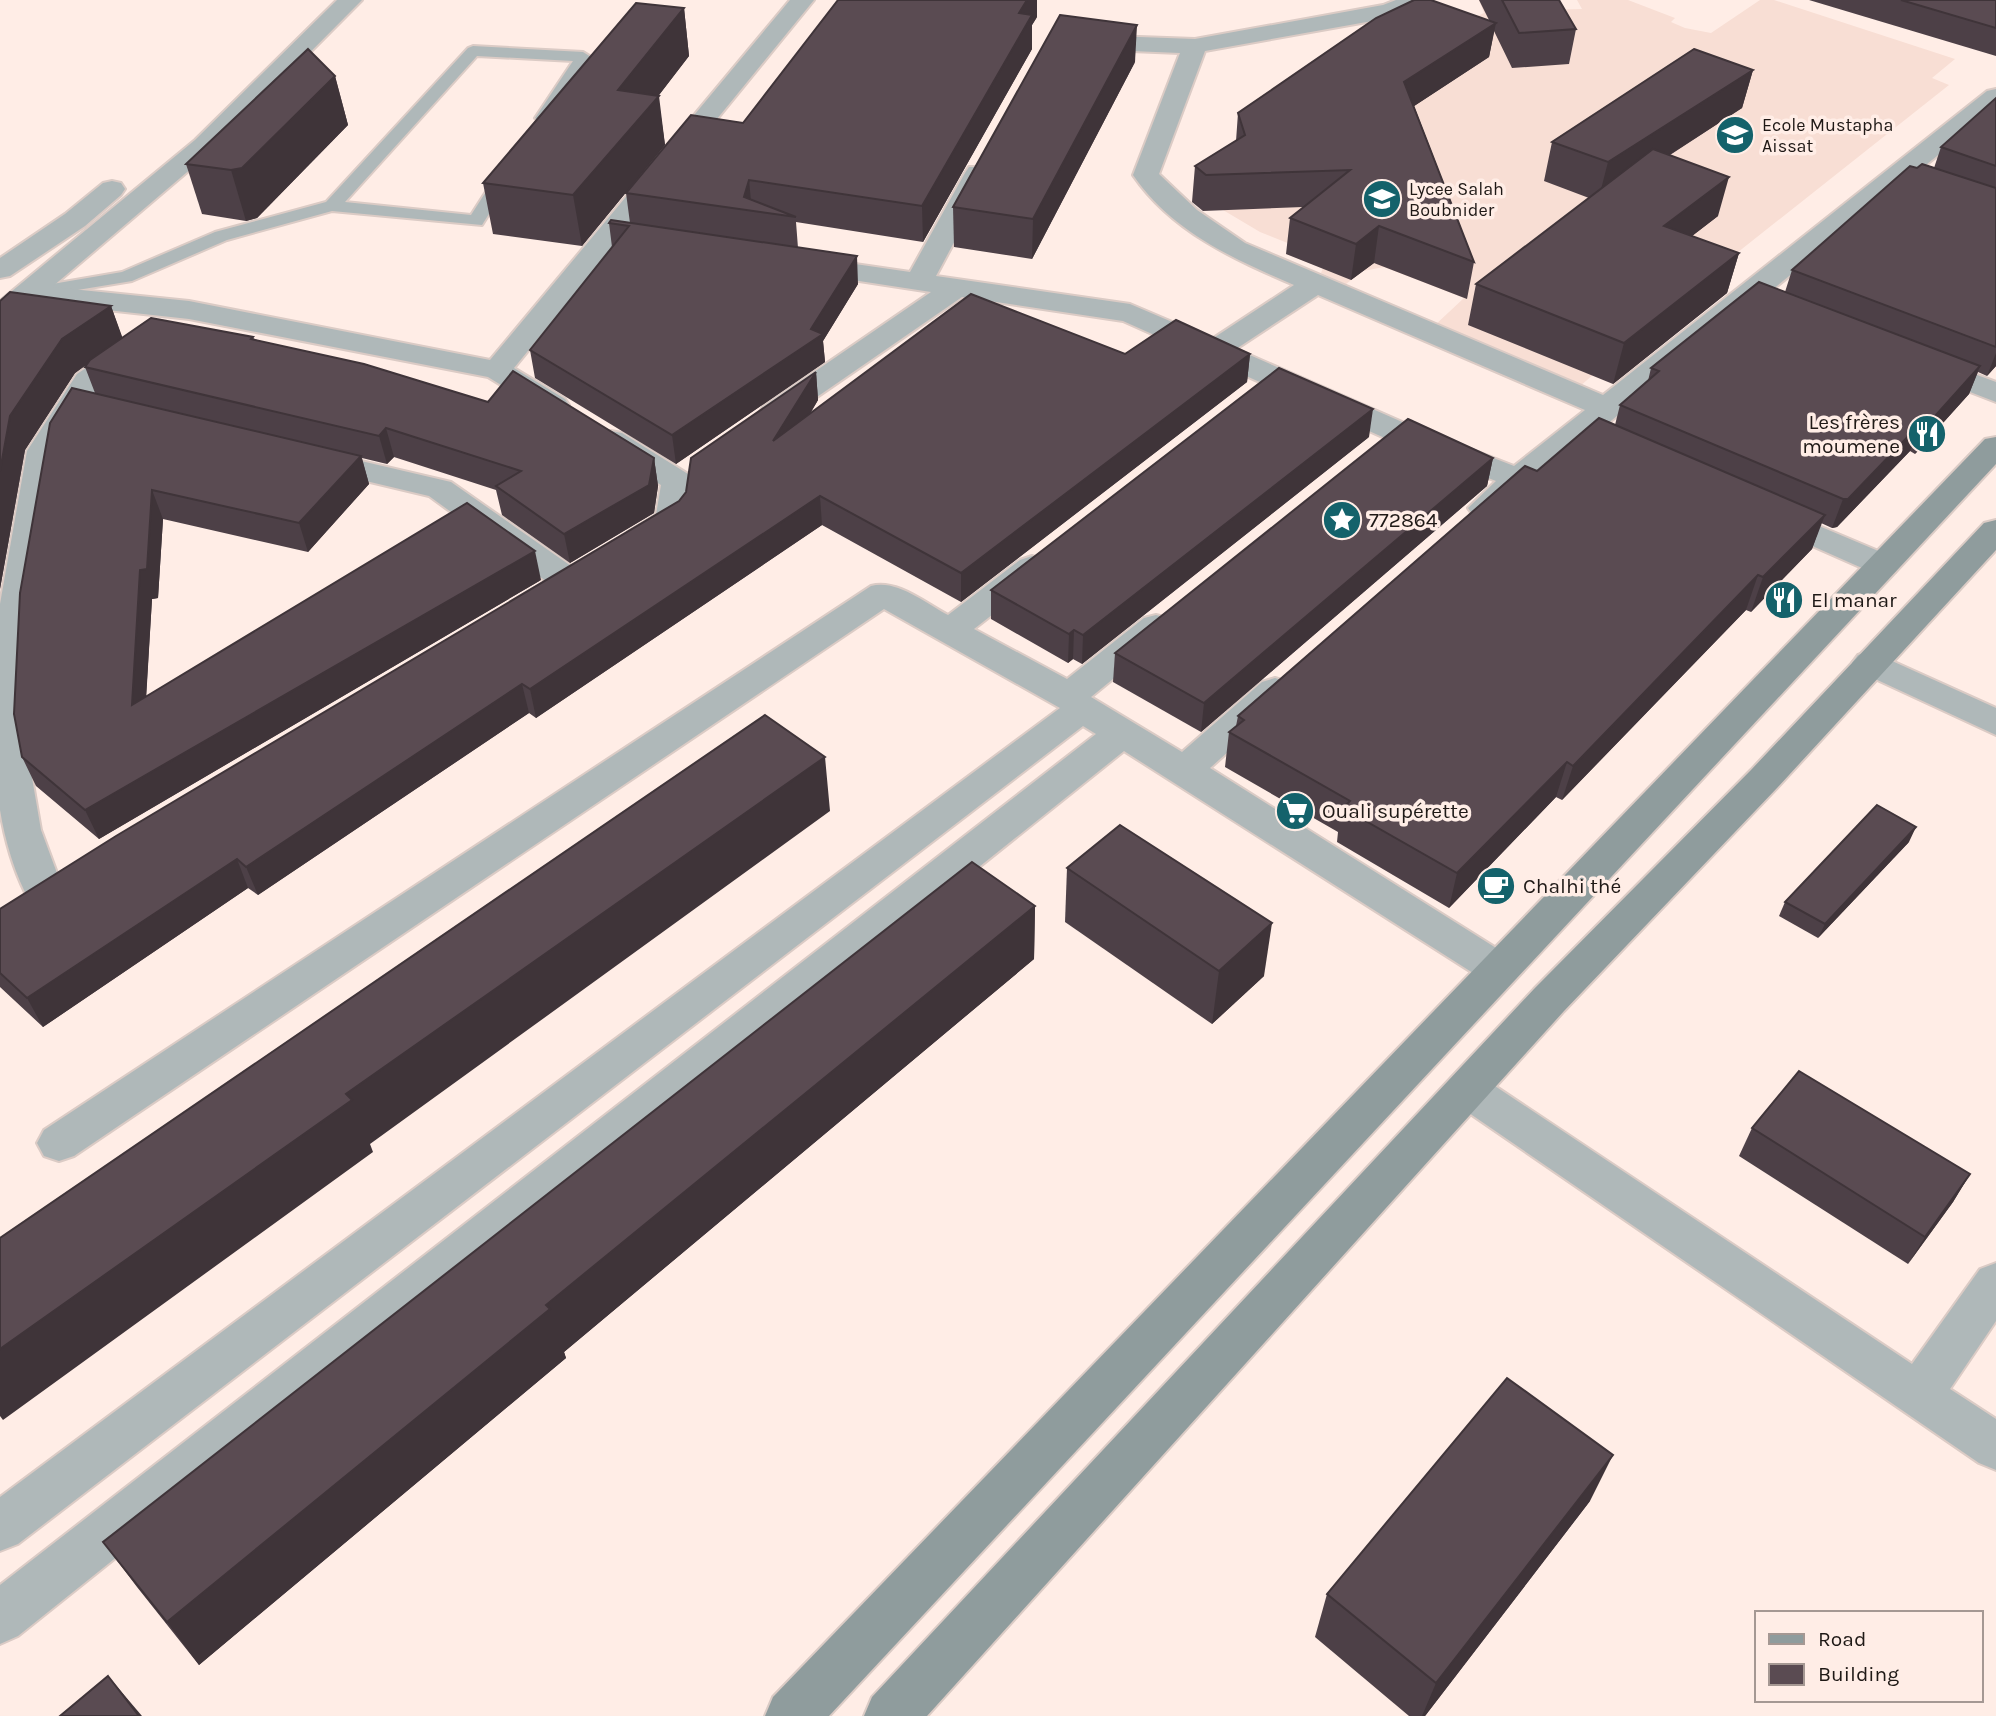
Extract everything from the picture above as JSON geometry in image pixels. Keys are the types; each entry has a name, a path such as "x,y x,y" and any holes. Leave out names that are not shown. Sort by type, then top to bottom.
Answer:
{"main road":[{"path":"792,1716 1996,446"},
{"path":"891,1716 1549,1000 1764,779 1996,530"}],"street":[{"path":"207,107 299,26 315,0"},
{"path":"0,316 204,145 350,0"},
{"path":"497,370 802,0"},
{"path":"1063,42 1195,46 1389,11 1416,0"},
{"path":"1195,46 1146,175 1163,197 1207,231 1235,248 1607,408"},
{"path":"1466,524 1518,479 1590,437 1607,408 1759,301 1912,178 1996,96"},
{"path":"918,282 991,149"},
{"path":"0,270 75,220 136,169"},
{"path":"607,236 648,242"},
{"path":"783,262 1130,313 1398,432 1518,479"},
{"path":"1215,350 1316,283"},
{"path":"755,426 957,287"},
{"path":"29,293 189,310 497,370 581,422 688,473 671,520 534,603"},
{"path":"78,873 33,899 8,743 14,622 43,452 88,405 88,380 189,310"},
{"path":"1896,354 1996,393"},
{"path":"1244,402 1277,377"},
{"path":"1366,458 1398,432"},
{"path":"291,454 440,489 592,568"},
{"path":"1742,504 1882,565"},
{"path":"950,631 1059,547"},
{"path":"59,1143 883,594 1185,769 1498,969"},
{"path":"0,1527 1075,703 1175,611"},
{"path":"1870,663 1996,723"},
{"path":"1185,769 1300,668"},
{"path":"0,1618 1122,733"},
{"path":"1468,1090 1996,1447"},
{"path":"1918,1395 1996,1283"}],"lane":[{"path":"332,206 473,51 583,57 530,139"},
{"path":"29,293 126,277 221,236 332,206 476,221 514,162"}],"shaded area":[{"name":"Lycee Salah Boubnider","path":"1479,0 1533,0 1539,10 1582,9 1577,0 1628,0 1675,18 1671,22 1685,28 1711,33 1760,0 1774,0 1955,59 1932,78 1949,85 1699,283 1579,387 1434,326 1464,298 1384,267 1363,271 1346,284 1321,273 1323,268 1286,254 1295,246 1260,232 1223,210 1241,170 1233,141 1292,137 1433,36 1484,13"}],"building":[{"path":"838,0 1027,0 1019,13 1032,15 922,206 749,180 744,197 796,217 626,193 691,115 743,123"},
{"path":"1414,0 1431,0 1496,23 1404,82 1474,262 1379,226 1356,244 1290,218 1350,170 1206,175 1195,166 1245,135 1238,113 1376,18"},
{"path":"1502,0 1559,0 1576,29 1519,33"},
{"path":"1901,0 1996,0 1996,28"},
{"path":"636,3 684,8 618,90 659,96 573,195 483,183"},
{"path":"1060,15 1137,25 1033,219 953,207"},
{"path":"308,49 335,76 242,168 231,170 186,164"},
{"path":"1694,49 1753,70 1608,162 1552,142"},
{"path":"1996,98 1996,166 1941,147"},
{"path":"1653,149 1729,177 1664,226 1739,253 1624,343 1476,284"},
{"path":"1922,164 1996,188 1996,347 1792,270 1910,166 1917,168"},
{"path":"611,220 857,256 811,329 823,334 672,435 530,350 629,226 609,223"},
{"path":"1759,282 1980,366 1927,425 1921,423 1848,499 1620,405 1659,371 1651,368"},
{"path":"10,292 111,306 62,339 10,416 0,471 0,301"},
{"path":"971,294 1125,354 1176,320 1250,354 961,573 820,496 530,689 522,684 246,867 237,859 27,998 0,973 0,909 116,836 679,501 686,492 691,458 816,372 773,441"},
{"path":"151,318 253,337 251,339 364,364 488,402 513,371 654,458 649,485 564,534 496,486 521,471 386,428 379,436 85,367 90,360"},
{"path":"1279,368 1373,409 1083,635 1074,630 1069,634 991,590"},
{"path":"72,388 361,456 299,523 152,490 147,569 140,570 132,705 467,503 535,551 85,810 22,757 14,714 20,593 50,423"},
{"path":"1599,418 1825,515 1763,577 1758,575 1573,766 1567,762 1457,873 1343,808 1350,801 1229,732 1244,720 1238,716 1525,466 1537,471"},
{"path":"1408,419 1493,458 1204,703 1115,653"},
{"path":"765,715 825,757 346,1094 352,1100 0,1349 0,1238"},
{"path":"1877,805 1916,827 1825,924 1785,902"},
{"path":"1120,825 1272,923 1219,971 1067,868"},
{"path":"972,862 1035,906 546,1305 550,1309 167,1622 103,1542"},
{"path":"1799,1071 1970,1174 1925,1237 1752,1128"},
{"path":"1507,1378 1613,1455 1436,1683 1327,1594"},
{"path":"108,1676 139,1716 60,1716"}],"place":[{"name":"Ecole Mustapha Aissat","path":"1735,135"},
{"name":"Lycee Salah Boubnider","path":"1382,199"},
{"name":"Les frères moumene","path":"1927,434"},
{"name":"772864","path":"1342,520"},
{"name":"El manar","path":"1784,600"},
{"name":"Ouali supérette","path":"1295,811"},
{"name":"Chalhi thé","path":"1496,886"}]}
